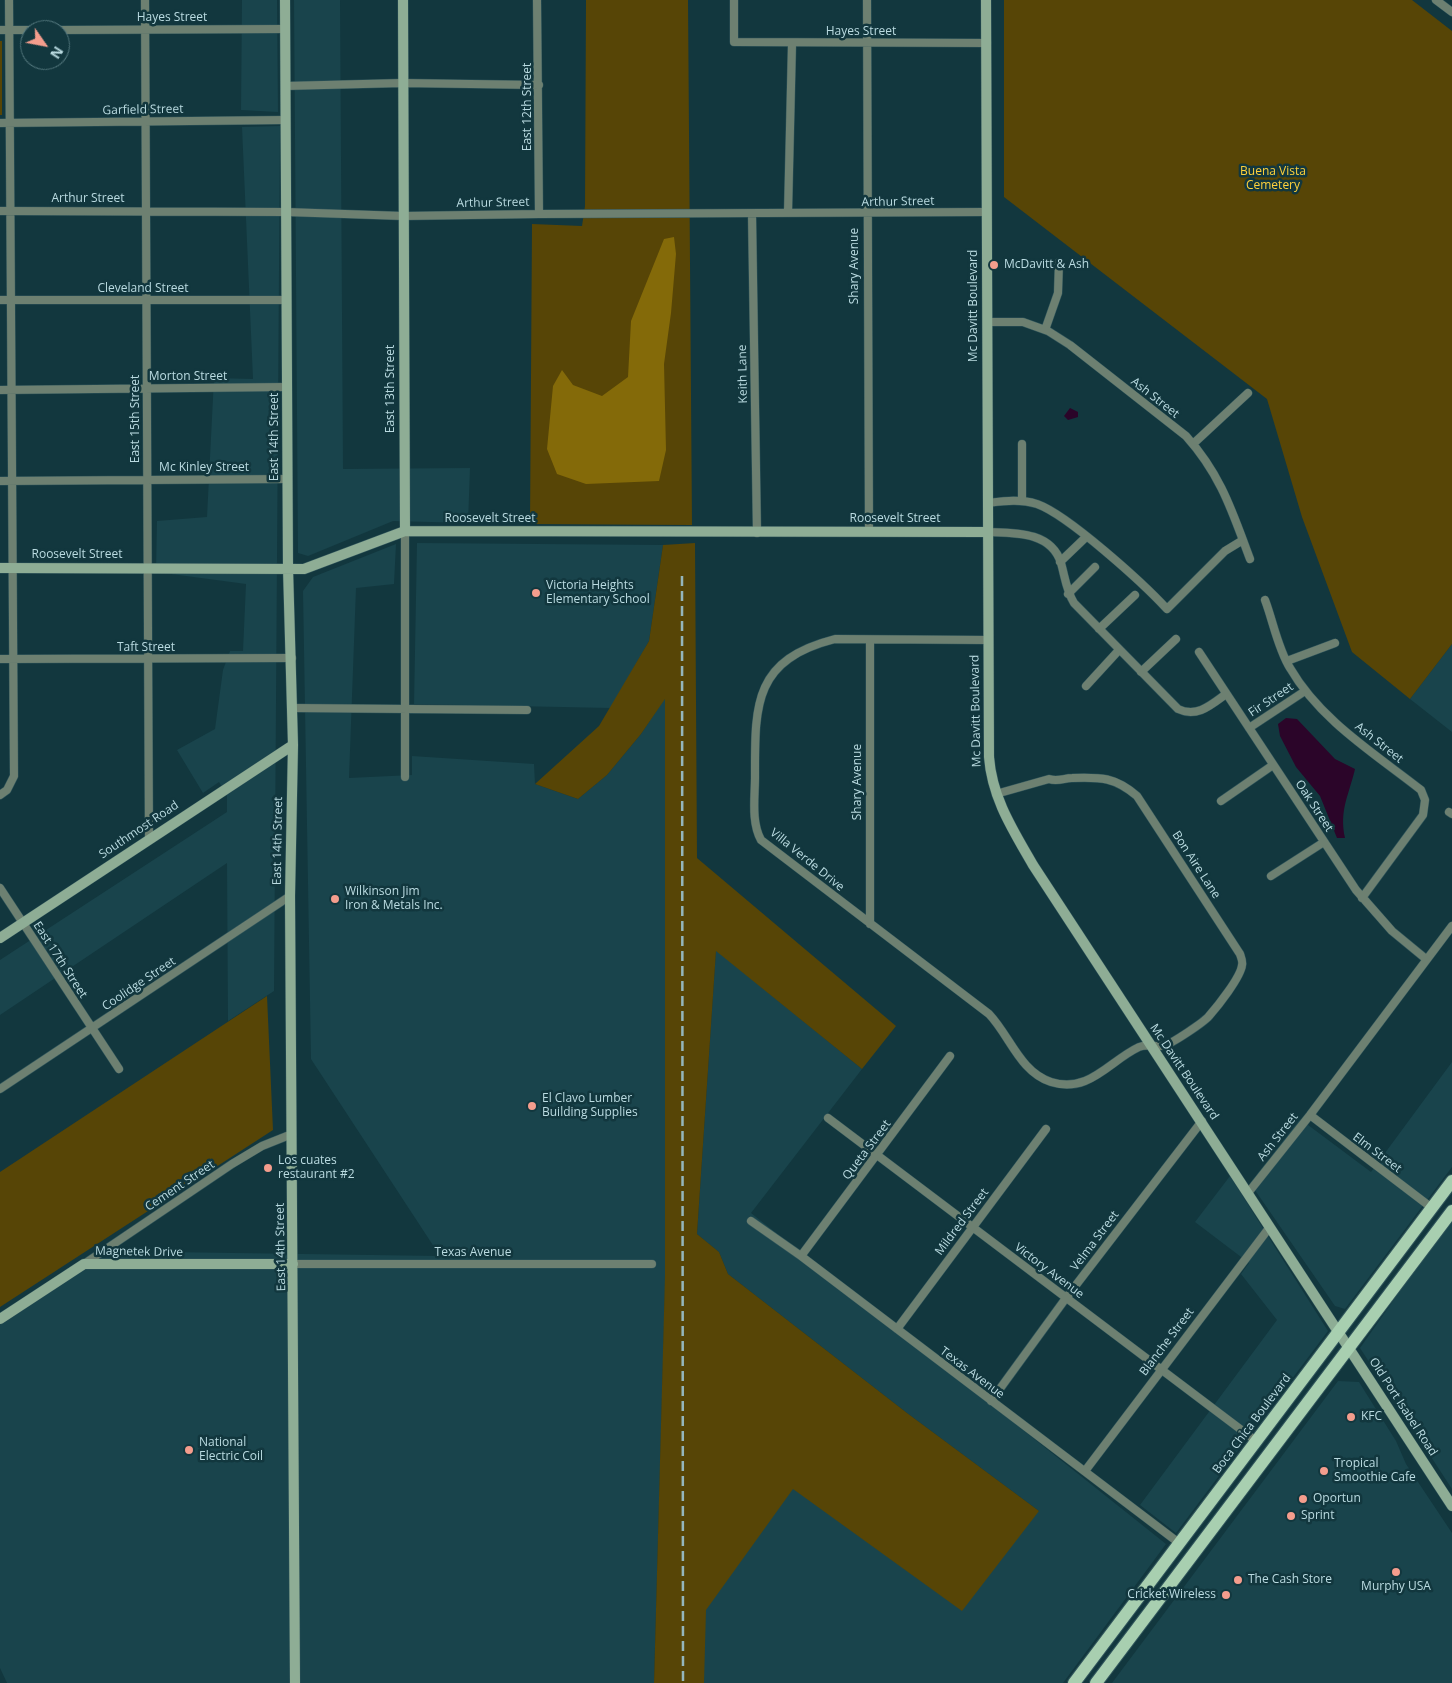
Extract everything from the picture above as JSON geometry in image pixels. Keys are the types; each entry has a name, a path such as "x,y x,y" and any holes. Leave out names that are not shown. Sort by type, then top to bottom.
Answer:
{"main road":[{"name":"Boca Chica Boulevard","path":"1074,1683 1452,1181"},
{"path":"1096,1683 1452,1211"}],"street":[{"path":"0,795 7,790 14,776 8,0"},
{"name":"East 15th Street","path":"145,0 149,838"},
{"name":"East 14th Street","path":"285,0 288,568 293,745 290,896 295,1683"},
{"name":"East 13th Street","path":"403,0 405,777"},
{"name":"East 12th Street","path":"537,0 539,214"},
{"name":"Hayes Street","path":"734,0 734,42 792,44 987,43"},
{"name":"Shary Avenue","path":"867,0 868,532"},
{"name":"Mc Davitt Boulevard","path":"986,0 987,640 990,776 1003,814 1033,865 1349,1348"},
{"path":"1436,0 1452,12"},
{"name":"Hayes Street","path":"70,30 285,29"},
{"path":"0,30 20,30"},
{"path":"788,213 792,44"},
{"path":"285,86 402,83 539,85"},
{"name":"Garfield Street","path":"0,123 286,120"},
{"name":"Arthur Street","path":"0,211 146,210 403,216 986,212"},
{"name":"Keith Lane","path":"752,214 757,533"},
{"path":"1045,330 1058,293 1059,262"},
{"name":"Cleveland Street","path":"0,300 287,300"},
{"name":"Ash Street","path":"987,322 1023,322 1045,330 1070,345 1186,436 1225,491 1250,559"},
{"name":"Morton Street","path":"0,390 287,387"},
{"path":"1193,444 1248,393"},
{"path":"1022,444 1022,501"},
{"name":"Mc Kinley Street","path":"0,480 288,479"},
{"path":"988,503 1022,501 1037,504 1063,517 1167,609 1225,551 1243,540"},
{"name":"Roosevelt Street","path":"0,568 304,569 405,531 987,532"},
{"path":"987,532 1028,534 1042,539 1052,548 1060,562 1068,594 1074,603 1173,705 1188,714 1201,711 1226,694"},
{"path":"1060,562 1086,537"},
{"path":"1068,594 1095,567"},
{"path":"1099,629 1135,595"},
{"name":"Ash Street","path":"1265,600 1287,661 1305,690 1322,711 1421,790 1425,800 1423,815 1362,898"},
{"name":"Villa Verde Drive","path":"987,640 835,639 811,645 795,654 772,677 762,692 755,722 754,798 756,831 761,840 989,1014 999,1025 1028,1069 1052,1082 1065,1085 1089,1080 1139,1047 1150,1044"},
{"path":"1141,672 1176,639"},
{"name":"Shary Avenue","path":"870,640 870,924"},
{"path":"1287,661 1335,643"},
{"path":"1086,686 1119,650"},
{"name":"Oak Street","path":"1199,652 1362,898 1392,931 1426,959"},
{"name":"Taft Street","path":"0,659 292,658"},
{"name":"Fir Street","path":"1249,728 1305,690"},
{"path":"292,708 527,710"},
{"name":"Southmost Road","path":"0,938 149,838 293,745"},
{"path":"1221,801 1273,765"},
{"name":"Bon Aire Lane","path":"996,794 1049,779 1057,781 1070,778 1110,778 1125,785 1137,796 1240,954 1242,966 1238,976 1209,1016 1165,1046 1150,1044"},
{"path":"1271,876 1324,842"},
{"name":"East 17th Street","path":"0,888 119,1069"},
{"name":"Coolidge Street","path":"0,1089 290,896"},
{"name":"Ash Street","path":"1248,1193 1310,1116 1452,926"},
{"name":"Queta Street","path":"801,1256 950,1056"},
{"name":"Elm Street","path":"1310,1116 1432,1208"},
{"name":"Victory Avenue","path":"828,1118 1256,1441"},
{"name":"Velma Street","path":"991,1401 1066,1298 1202,1121"},
{"name":"Mildred Street","path":"897,1330 971,1227 1046,1129"},
{"name":"Cement Street","path":"84,1264 232,1164 262,1146 292,1134"},
{"name":"Texas Avenue","path":"751,1221 801,1256 1179,1543"},
{"name":"Blanche Street","path":"1085,1471 1269,1228"},
{"name":"Magnetek Drive","path":"0,1319 84,1264 293,1264"},
{"name":"Texas Avenue","path":"293,1264 652,1264"},
{"name":"Old Port Isabel Road","path":"1349,1348 1452,1506"}],"shaded area":[{"path":"242,0 277,0 278,112 241,110"},
{"path":"294,0 340,0 343,469 470,468 468,523 393,521 308,556 298,553"},
{"path":"280,126 274,991 228,1021 227,863 0,1015 0,960 227,812 227,796 219,782 203,793 177,750 215,729 223,670 230,651 243,651 246,584 156,572 157,521 207,517 214,378 253,379 242,127"},
{"path":"674,237 676,254 664,364 666,450 659,481 586,484 557,474 547,449 553,386 562,370 573,385 602,396 628,377 631,321 664,239"},
{"path":"1070,408 1078,412 1078,417 1068,420 1064,416"},
{"name":"Victoria Heights Elementary School","path":"417,543 663,545 649,641 611,708 414,704"},
{"path":"396,544 394,584 356,588 349,778 412,775 412,756 534,764 535,784 578,799 607,775 641,734 665,698 668,1018 665,1290 654,1683 7,1683 0,1668 0,1325 100,1258 167,1252 440,1256 311,1059 303,591 313,577"},
{"path":"1452,644 1452,732 1410,699"},
{"path":"1286,718 1297,719 1335,759 1355,769 1344,811 1343,828 1345,838 1337,838 1320,796 1296,767 1280,736 1278,724"},
{"path":"716,950 862,1069 751,1213 1166,1544 1063,1683 699,1683 699,1607 789,1485 912,1574 1039,1511 907,1413 728,1274 719,1252 697,1234"},
{"path":"1452,1062 1452,1167 1345,1309 1335,1306 1250,1183 1300,1119 1371,1172"},
{"path":"1230,1176 1328,1331 1176,1533 1140,1505 1277,1320 1241,1274 1249,1263 1195,1222"},
{"path":"1452,1217 1452,1489 1360,1348"},
{"path":"1338,1381 1359,1382 1396,1441 1406,1464 1452,1533 1452,1683 1112,1683"}],"green space":[{"path":"586,0 688,0 692,525 530,524 532,224 582,226 585,206"},
{"name":"Buena Vista Cemetery","path":"1004,0 1412,0 1452,31 1452,644 1410,699 1352,652 1302,517 1267,399 1004,197"},
{"path":"0,41 2,41 2,115 0,115"},
{"path":"695,543 697,858 896,1026 862,1069 716,951 697,1234 719,1252 728,1274 907,1413 1039,1511 962,1611 793,1489 706,1610 704,1683 654,1683 665,1275 665,699 641,734 607,775 578,799 535,784 599,726 649,641 663,545"},
{"path":"267,996 273,1130 0,1307 0,1172"}],"railway":[{"path":"682,576 683,1683"}],"place":[{"name":"McDavitt & Ash","path":"994,265"},
{"name":"Victoria Heights Elementary School","path":"536,593"},
{"name":"Wilkinson Jim Iron & Metals Inc.","path":"335,899"},
{"name":"El Clavo Lumber Building Supplies","path":"532,1106"},
{"name":"Los cuates restaurant #2","path":"268,1168"},
{"name":"KFC","path":"1351,1417"},
{"name":"National Electric Coil","path":"189,1450"},
{"name":"Tropical Smoothie Cafe","path":"1324,1471"},
{"name":"Oportun","path":"1303,1499"},
{"name":"Sprint","path":"1291,1516"},
{"name":"Murphy USA","path":"1396,1572"},
{"name":"The Cash Store","path":"1238,1580"},
{"name":"Cricket Wireless","path":"1226,1595"}]}
